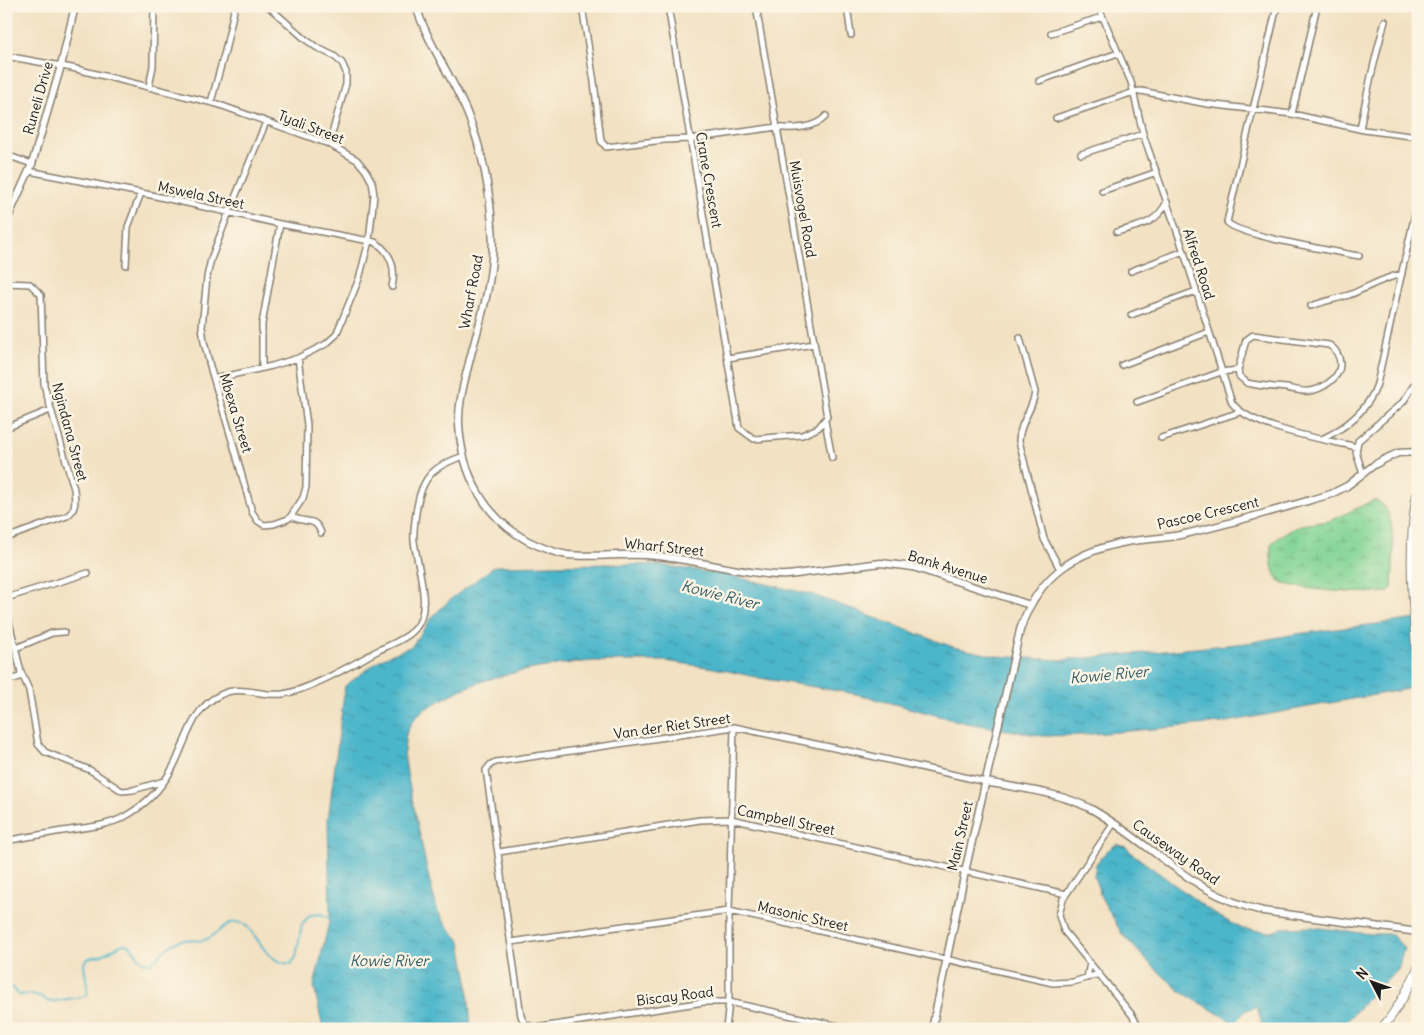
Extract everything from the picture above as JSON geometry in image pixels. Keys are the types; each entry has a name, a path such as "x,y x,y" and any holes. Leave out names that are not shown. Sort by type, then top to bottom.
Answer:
{"main road":[{"path":"1418,489 1412,540 1418,673"},
{"path":"1381,1029 1407,991 1418,968"}],"street":[{"name":"Runeli Drive","path":"6,222 31,167 61,66 75,6"},
{"path":"149,87 153,66 154,6"},
{"path":"211,102 235,6"},
{"path":"268,6 306,40 334,56 342,64 346,72 346,84 329,144"},
{"name":"Wharf Road","path":"416,6 426,33 459,96 476,134 484,164 491,208 493,230 489,278 466,373 460,408 459,427 464,456 472,482 488,509 518,535 556,552"},
{"path":"582,6 601,141 604,146 612,147 664,140 691,139 777,127 787,128 820,122 826,116"},
{"name":"Crane Crescent","path":"668,6 739,428 749,437 761,440 802,435 814,431 826,419"},
{"name":"Muisvogel Road","path":"756,6 832,458"},
{"path":"847,6 851,35"},
{"name":"Alfred Road","path":"1098,6 1134,92 1143,134 1184,251 1221,372 1232,403 1240,412"},
{"path":"1277,6 1228,222 1235,228 1290,242 1359,256"},
{"path":"1292,114 1317,6"},
{"path":"1051,33 1102,17"},
{"path":"1360,129 1371,72 1385,21"},
{"path":"1039,80 1118,53"},
{"name":"Tyali Street","path":"6,56 61,66 211,102 329,144 357,160 366,171 372,182 374,200 369,241 360,279 336,334 326,344 298,358 214,379"},
{"path":"1056,118 1134,92 1164,95 1207,104 1292,114 1360,129 1417,138"},
{"name":"Mbexa Street","path":"266,122 229,212 209,267 203,320 204,342 210,370 252,512 258,522 264,525 274,524 291,516"},
{"path":"1081,154 1143,134"},
{"name":"Mswela Street","path":"6,155 31,167 280,224 369,241"},
{"path":"1102,191 1157,172"},
{"path":"126,266 128,227 141,193"},
{"path":"1322,439 1338,430 1353,418 1373,397 1418,200"},
{"path":"1117,232 1150,222 1161,215 1167,202"},
{"path":"262,368 262,324 280,224"},
{"path":"369,241 380,245 390,258 394,275 392,288"},
{"path":"1131,271 1184,251"},
{"path":"1311,306 1325,300 1351,294 1377,281 1402,274"},
{"name":"Ngindana Street","path":"6,283 30,284 41,295 45,390 74,489 75,500 74,509 67,516 6,538"},
{"path":"1131,315 1196,291"},
{"path":"1122,365 1209,332"},
{"path":"1253,335 1329,345 1336,352 1340,363 1338,372 1333,379 1319,388 1309,391 1247,383 1239,376 1238,370 1246,340 1253,335"},
{"path":"1020,338 1035,392 1034,401 1019,432 1019,441 1044,539 1060,569"},
{"path":"728,358 814,344"},
{"path":"298,358 306,418 306,487 303,498 291,516 299,520 315,522 322,533"},
{"path":"1137,402 1221,372 1238,370"},
{"path":"1362,474 1356,457 1357,447 1361,438 1403,402 1418,378"},
{"path":"6,428 50,410"},
{"path":"1161,438 1240,412 1251,418 1294,432 1357,447"},
{"name":"Pascoe Crescent","path":"1015,650 1020,630 1030,606 1043,586 1060,569 1076,558 1100,548 1128,542 1183,535 1331,494 1391,456 1418,452"},
{"path":"6,841 113,822 143,804 164,781 195,718 214,698 233,690 274,694 297,691 348,667 415,629 423,610 414,534 418,500 428,476 434,470 449,461 464,456"},
{"name":"Wharf Street","path":"556,552 568,555 633,554 660,556 768,574"},
{"name":"Bank Avenue","path":"768,574 781,576 889,563 913,567 1030,606"},
{"path":"6,598 88,573"},
{"path":"6,610 21,672 29,690 38,744 45,752 90,770 122,791 133,790 164,781"},
{"path":"16,648 52,633 64,632"},
{"name":"Main Street","path":"932,1029 1015,650"},
{"path":"6,681 20,677 21,672"},
{"path":"726,1029 729,1002 729,911 734,727"},
{"name":"Van der Riet Street","path":"499,852 486,775 488,766 496,762 734,727 986,782"},
{"name":"Causeway Road","path":"986,782 1069,800 1092,810 1114,823 1196,884 1222,898 1243,906 1264,911 1418,932"},
{"name":"Campbell Street","path":"499,852 700,820 731,819 1066,894"},
{"path":"1114,823 1066,894 1060,909 1060,923 1064,931 1132,1015 1140,1029"},
{"path":"499,852 522,1016 525,1024 530,1028"},
{"name":"Masonic Street","path":"511,942 729,911 1053,983 1073,982 1099,974"},
{"path":"1087,978 1090,963"},
{"name":"Biscay Road","path":"530,1028 704,1002 729,1002 852,1029"}],"green space":[{"path":"1374,500 1384,506 1388,513 1393,534 1392,588 1388,592 1366,593 1314,589 1286,584 1279,580 1273,568 1271,544 1283,534 1301,525 1330,521"}],"water":[{"name":"Kowie River","path":"660,565 727,575 814,595 953,647 996,656 1060,660 1144,653 1247,643 1296,634 1418,619 1418,687 1221,723 1082,735 1043,736 966,723 856,694 665,661 593,661 562,664 517,672 483,681 458,691 423,710 412,722 406,734 404,752 429,879 438,912 461,942 467,975 471,1029 323,1029 314,986 330,918 328,820 345,686 381,659 412,646 433,616 451,599 495,566"},
{"path":"1117,844 1126,847 1134,855 1216,915 1243,929 1272,932 1282,928 1312,927 1371,934 1391,934 1404,948 1398,970 1373,992 1340,1029 1263,1029 1257,1007 1248,1009 1234,1023 1180,991 1147,961 1122,934 1101,897 1094,876 1096,864 1107,851"}],"waterway":[{"path":"6,982 19,995 35,995 49,1002 87,996 84,963 89,958 102,955 123,944 130,945 141,959 151,963 173,944 182,940 205,940 228,924 239,922 252,932 271,956 280,962 291,964 296,957 302,924 310,915 320,914 330,918"}]}
